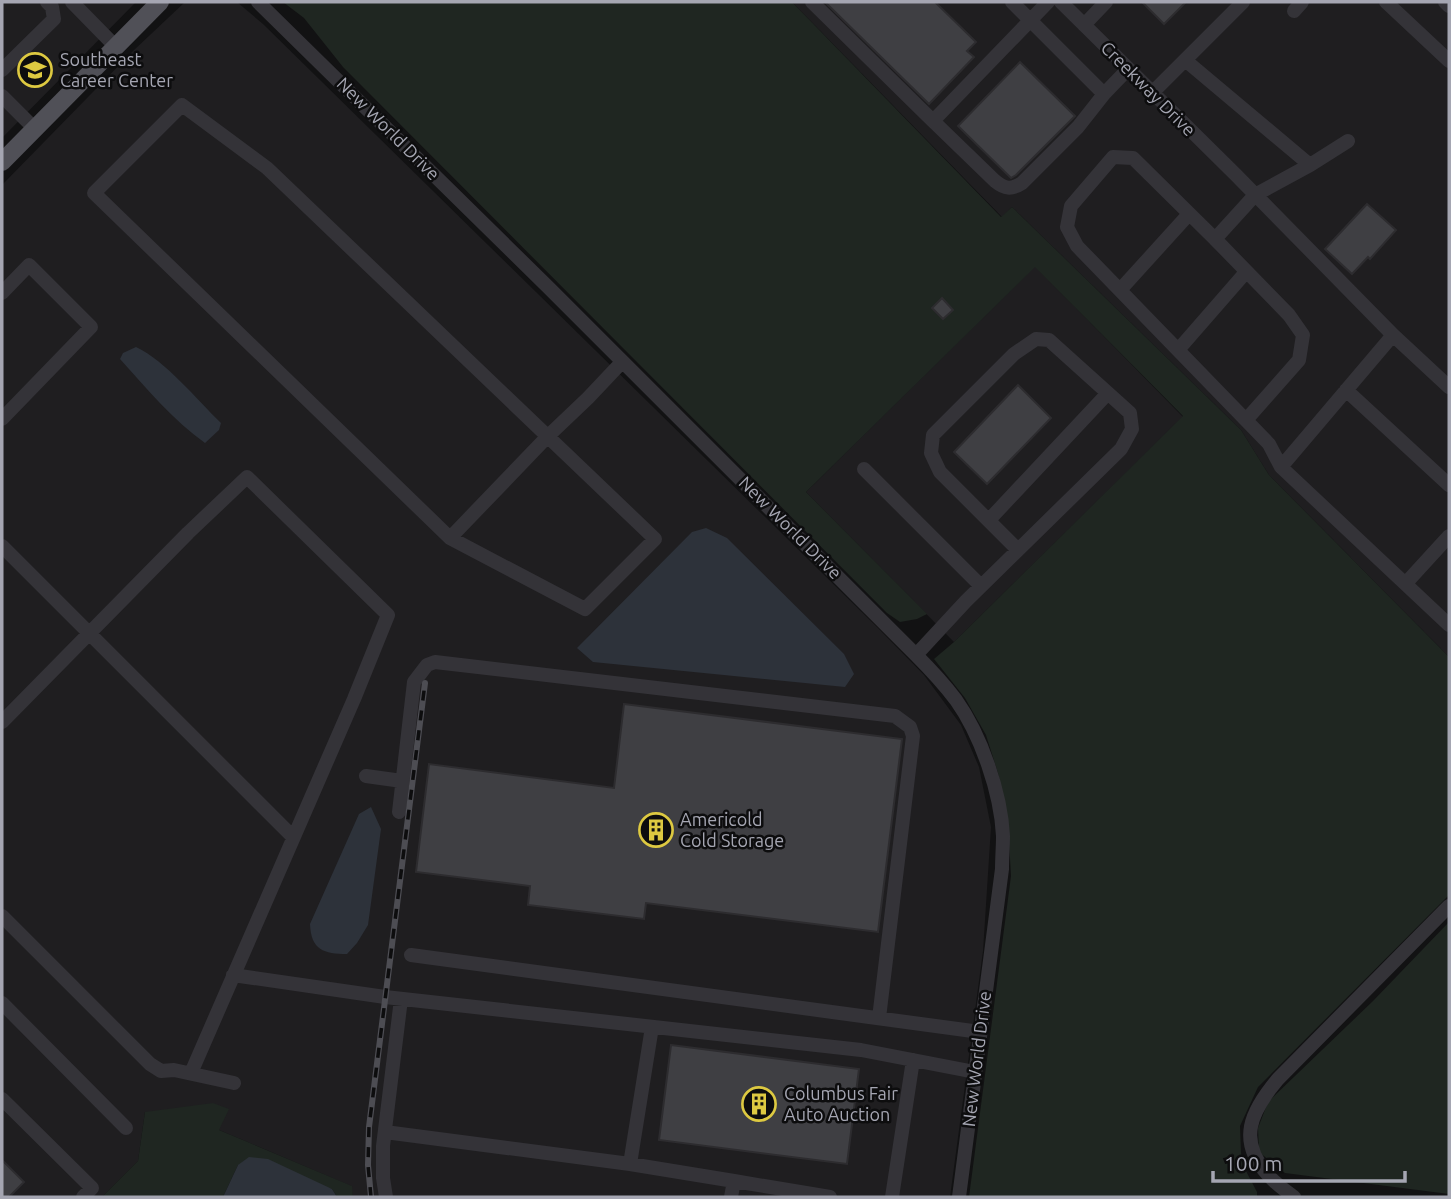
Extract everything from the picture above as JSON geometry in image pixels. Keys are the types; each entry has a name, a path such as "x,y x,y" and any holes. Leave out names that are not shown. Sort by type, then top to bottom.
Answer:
{"main road":[{"path":"2,162 160,2"}],"street":[{"path":"2,70 54,19 52,7 47,2"},
{"path":"72,2 115,46"},
{"name":"New World Drive","path":"258,2 916,655 957,701 977,737 987,764 1003,836 1002,869 959,1197"},
{"path":"812,2 1004,188 1014,188 1022,183 1078,127 1104,93 1128,69"},
{"path":"1012,2 1104,93"},
{"path":"933,121 1048,2"},
{"name":"Creekway Drive","path":"1060,2 1236,175 1393,335 1449,387"},
{"path":"1084,25 1106,2"},
{"path":"1152,93 1244,2"},
{"path":"1386,2 1449,61"},
{"path":"1445,2 1449,6"},
{"path":"1185,60 1310,165"},
{"path":"2,96 34,128"},
{"path":"182,105 267,168 547,437 655,539 585,609 450,538 93,193 182,105"},
{"path":"1214,239 1255,195 1348,141"},
{"path":"1246,420 1299,360 1303,335 1289,315 1133,158 1113,158 1071,206 1067,228 1077,246 1269,444 1281,467 1449,625"},
{"path":"1120,290 1189,214"},
{"path":"2,293 29,265 91,327 2,419"},
{"path":"1178,350 1246,272"},
{"path":"1281,467 1393,335"},
{"path":"916,655 981,586 1018,550 1121,449 1132,429 1130,413 1049,340 1036,339 1014,354 933,435 931,453 940,472 1018,550"},
{"path":"450,538 622,362"},
{"path":"1346,390 1449,485"},
{"path":"989,520 1108,393"},
{"path":"864,469 981,586"},
{"path":"2,722 188,533 247,477 387,615 354,699 191,1073"},
{"path":"1406,583 1449,536"},
{"path":"2,546 293,836"},
{"path":"399,812 414,682 427,665 435,662 895,716 910,727 913,736 879,1018"},
{"path":"366,776 402,781"},
{"path":"1294,1197 1269,1176 1252,1152 1250,1133 1254,1112 1278,1079 1449,906"},
{"path":"2,916 150,1064 161,1071 174,1070 234,1083"},
{"path":"411,955 980,1032"},
{"path":"233,975 401,999 861,1050 975,1072"},
{"path":"386,1197 383,1146 401,999"},
{"path":"2,1003 126,1128"},
{"path":"630,1164 652,1027"},
{"path":"892,1197 913,1060"},
{"path":"2,1099 92,1188 83,1197"},
{"path":"385,1132 630,1164 830,1197"},
{"path":"731,1197 734,1181"}],"shaded area":[{"name":"Southeast Career Center","path":"2,2 136,2 2,138"},
{"path":"185,2 237,2 263,24 877,627 924,675 961,725 979,767 991,827 983,951 950,1197 353,1197 351,1186 219,1130 145,1112 138,1161 102,1197 2,1197 2,185 133,51"},
{"path":"283,2 792,2 1001,217 1012,207 1241,430 1269,475 1449,657 1449,895 1258,1087 1240,1126 1241,1153 1257,1197 969,1197 1011,876 1008,823 998,773 986,735 965,698 934,659 1183,416 1035,267 806,492 927,614 900,622 887,613 343,67 304,18"},
{"path":"792,2 1449,2 1449,657 1269,475 1241,430 1012,207 1002,217"},
{"path":"1035,266 1183,417 954,642 806,492"},
{"path":"136,347 170,371 221,423 219,430 205,443 171,414 120,359 123,353"},
{"path":"706,528 727,538 844,654 854,674 845,687 593,662 577,648 692,532"},
{"path":"371,807 381,829 368,925 347,954 325,951 313,940 310,924 359,814"},
{"path":"1449,922 1449,1194 1285,1173 1259,1152 1258,1128 1268,1102 1373,1001"},
{"path":"213,1103 229,1109 219,1130 352,1186 353,1197 337,1197 332,1189 238,1165 223,1197 102,1197 138,1161 145,1112"},
{"path":"249,1157 268,1159 332,1189 337,1197 223,1197 238,1165"}],"building":[{"path":"825,2 935,2 976,42 967,51 974,57 929,104"},
{"path":"1142,2 1186,2 1164,24"},
{"path":"1020,62 1075,116 1011,178 958,126"},
{"path":"1367,204 1396,230 1370,259 1368,257 1352,274 1325,249"},
{"path":"942,298 953,310 943,319 932,308"},
{"path":"1018,385 1051,418 987,484 954,452"},
{"name":"Americold Cold Storage","path":"624,704 902,739 878,932 646,903 644,919 528,905 530,886 416,872 429,764 614,788"},
{"name":"Columbus Fair Auto Auction","path":"671,1045 859,1069 847,1164 659,1140"},
{"path":"2,1160 24,1182 9,1197 2,1197"}],"railway":[{"path":"371,1197 369,1127 425,683"}],"place":[{"name":"Southeast Career Center","path":"35,70"},
{"name":"Americold Cold Storage","path":"656,830"},
{"name":"Columbus Fair Auto Auction","path":"759,1104"}]}
